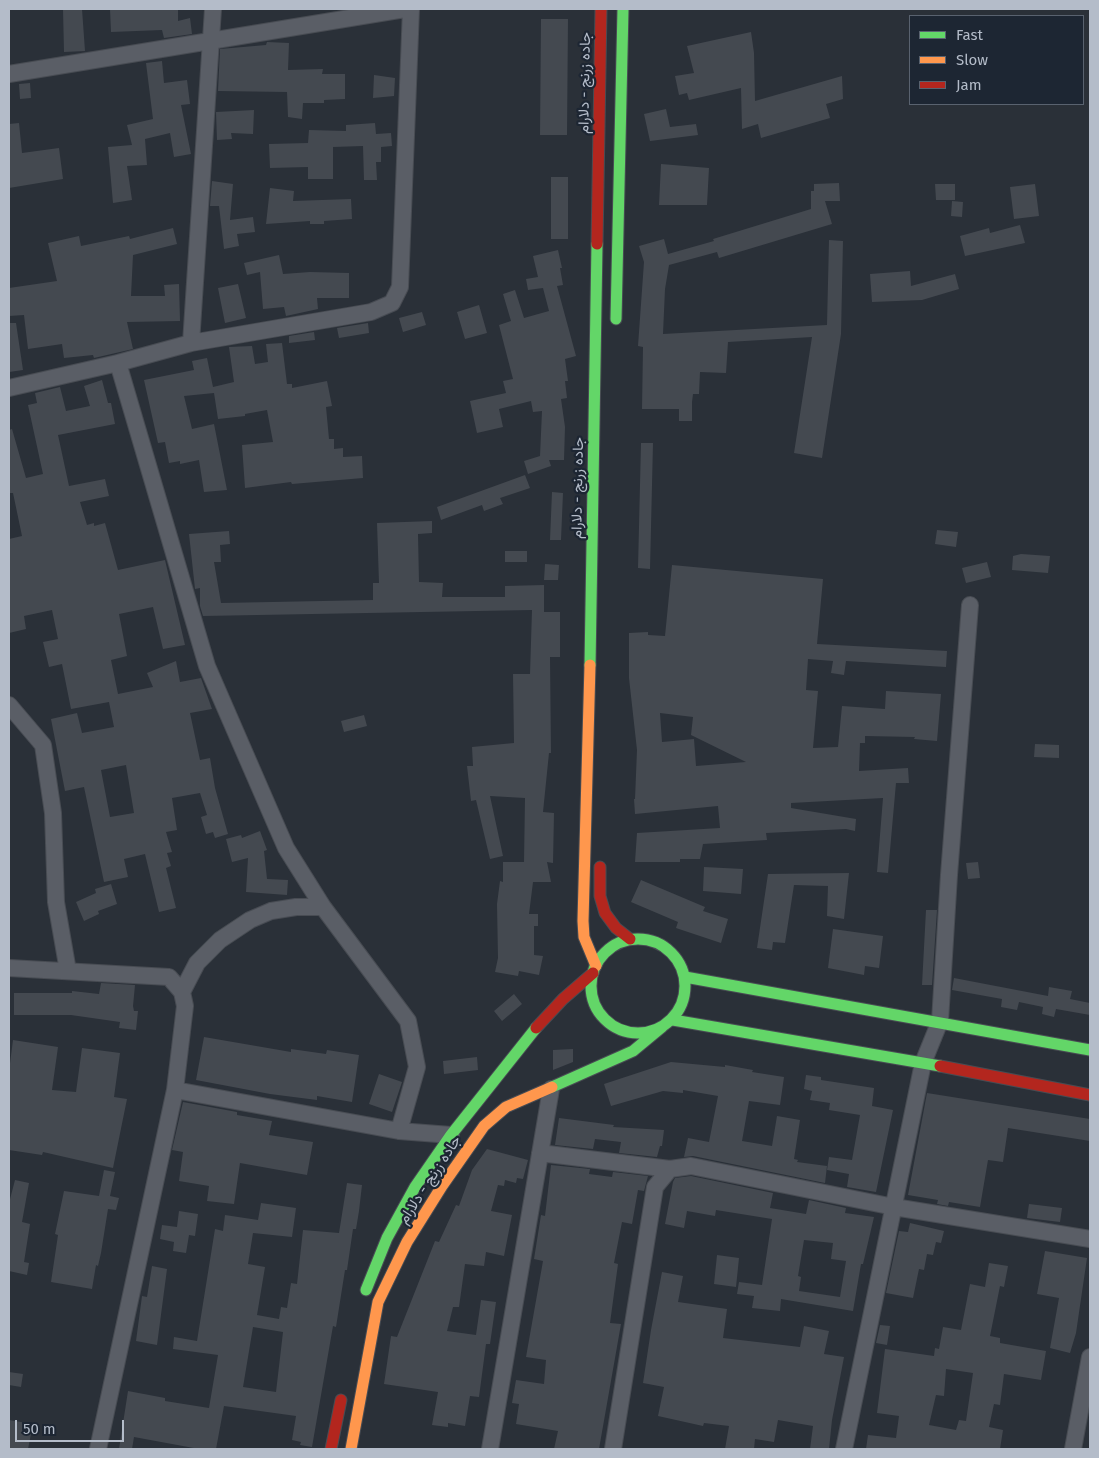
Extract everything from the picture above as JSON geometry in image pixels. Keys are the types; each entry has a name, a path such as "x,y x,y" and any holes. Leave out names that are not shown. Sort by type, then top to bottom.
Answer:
{"main road":[{"name":"جاده زرنج - دلارام","path":"360,1305 386,1238 415,1188 451,1135 537,1027 594,969 584,936 583,921 591,619 601,9"},
{"path":"615,333 623,9"},
{"path":"600,854 600,896 606,913 616,928 630,939"},
{"path":"630,939 645,939 665,947 680,963 685,977 685,992 681,1006 673,1020 649,1032 635,1033 622,1030 610,1023 600,1013 594,1001 591,987 594,969 604,953 616,944 630,939"},
{"path":"685,977 940,1021 1090,1050"},
{"path":"673,1020 924,1063 1090,1095"},
{"name":"جاده زرنج - دلارام","path":"351,1449 378,1302 407,1242 442,1186 484,1126 506,1107 551,1089 633,1051 662,1027"},
{"path":"331,1449 343,1392"}],"street":[{"path":"191,343 213,39 213,9"},
{"path":"9,74 405,9"},
{"path":"9,388 118,363 191,343 371,312 392,303 400,287 411,9"},
{"path":"118,363 206,666 286,848 323,907 408,1021 417,1067 399,1131"},
{"path":"844,1449 924,1063 940,1021 949,875 970,605"},
{"path":"9,705 43,745 53,813 56,902 68,971"},
{"path":"182,992 197,963 220,940 250,920 271,910 296,907 323,907"},
{"path":"9,968 169,977 182,992 185,1006 174,1090 98,1449"},
{"path":"490,1449 551,1089"},
{"path":"174,1090 399,1131 451,1135"},
{"path":"540,1153 670,1169 691,1166 894,1207 1090,1239"},
{"path":"613,1449 656,1187 670,1169"},
{"path":"1073,1449 1090,1357"}],"building":[{"path":"63,9 82,9 85,51 64,52"},
{"path":"110,9 178,9 178,21 190,18 192,34 164,38 162,30 111,32"},
{"path":"541,19 568,19 567,135 540,135"},
{"path":"751,32 754,53 755,101 842,76 843,99 826,104 830,118 761,138 758,124 742,129 741,88 689,100 687,93 679,95 675,76 694,73 687,46"},
{"path":"267,42 289,43 288,70 323,69 322,74 345,74 345,99 324,100 324,103 303,103 302,119 288,117 287,92 218,91 220,49 266,45"},
{"path":"162,61 164,83 187,80 190,104 181,105 191,154 174,157 170,133 145,139 147,165 127,166 132,200 113,203 108,147 132,145 127,125 153,119 146,63"},
{"path":"374,75 395,78 394,96 373,98"},
{"path":"30,83 31,98 20,99 19,84"},
{"path":"666,109 670,127 696,124 698,135 650,141 644,114"},
{"path":"254,110 253,134 231,133 232,139 217,140 216,112"},
{"path":"19,123 22,153 59,148 63,179 9,188 9,124"},
{"path":"375,123 376,134 391,133 392,146 381,147 381,162 376,162 377,180 364,180 363,146 333,147 333,179 308,179 308,167 270,168 269,144 308,143 309,130 346,131 346,125"},
{"path":"661,164 709,168 707,205 659,205"},
{"path":"551,177 568,177 568,239 551,239"},
{"path":"212,181 233,184 230,220 253,217 255,232 237,234 239,246 224,249 219,206 210,206"},
{"path":"839,183 840,201 825,201 832,224 719,258 717,252 669,265 665,289 663,334 827,325 829,240 843,241 841,334 822,458 794,453 812,337 728,342 726,373 700,372 699,394 693,394 692,421 679,421 679,409 642,409 643,347 638,346 644,262 639,246 664,239 668,254 714,241 713,239 811,209 811,191 814,191 814,184"},
{"path":"935,184 955,184 955,200 936,200"},
{"path":"1035,184 1039,216 1014,219 1010,187"},
{"path":"270,188 294,191 293,201 351,199 352,219 324,221 324,224 310,224 310,221 266,224"},
{"path":"952,201 963,202 962,217 951,216"},
{"path":"1020,225 1025,243 965,256 960,236 989,228 990,233"},
{"path":"173,228 177,244 133,255 131,296 165,296 164,285 179,284 180,321 127,322 133,349 94,358 93,355 64,358 62,344 28,349 24,315 9,316 9,288 57,281 48,243 79,236 81,246 129,236 130,239"},
{"path":"558,250 563,285 557,286 576,356 565,359 568,381 565,381 567,398 561,399 565,427 564,460 549,460 551,466 528,474 524,461 540,456 542,411 533,412 531,401 499,409 503,427 477,433 470,401 506,393 503,381 513,379 499,325 511,321 503,294 515,290 524,318 549,311 543,288 528,290 526,279 538,277 533,256"},
{"path":"279,255 283,274 310,272 349,273 349,298 317,298 318,309 286,316 284,307 263,309 260,272 247,275 244,263"},
{"path":"910,271 911,286 955,274 959,289 922,300 872,302 870,274"},
{"path":"238,284 246,318 225,323 218,288"},
{"path":"479,305 487,333 465,339 457,312"},
{"path":"422,312 426,325 403,332 399,318"},
{"path":"9,323 16,323 23,370 9,372"},
{"path":"368,323 369,333 339,338 337,328"},
{"path":"314,332 315,340 289,343 289,336"},
{"path":"282,343 287,384 292,384 292,388 327,381 332,406 326,407 329,439 334,439 334,449 343,448 343,457 362,456 363,478 292,484 291,482 245,488 242,445 273,442 267,410 245,414 245,416 218,419 214,393 184,396 192,429 214,424 227,490 204,492 199,460 180,464 180,461 169,463 165,442 158,443 144,380 194,370 192,361 207,358 213,387 234,382 229,347 252,346 255,364 268,362 266,344"},
{"path":"102,380 108,403 111,403 115,424 58,435 69,486 105,479 109,496 80,502 87,525 94,523 94,526 105,523 118,570 165,560 185,645 163,649 153,607 119,614 127,656 111,660 118,694 153,687 147,673 176,661 180,682 201,678 212,709 190,713 200,760 210,758 215,788 228,834 215,838 213,832 206,834 201,817 207,815 200,793 172,798 177,830 166,832 172,852 167,853 171,866 166,868 176,908 159,912 145,854 124,859 128,877 104,882 84,787 65,791 51,719 77,713 82,733 114,727 109,702 71,709 62,664 49,667 43,642 58,639 52,610 24,616 26,629 9,633 9,539 22,536 13,493 9,493 9,430 12,429 26,478 43,474 28,405 37,403 35,393 60,387 66,411 90,406 84,386","holes":["126,765 134,813 110,817 101,770"]},
{"path":"641,443 653,443 650,569 638,568"},
{"path":"525,475 530,488 500,498 503,504 484,511 482,505 441,520 437,507"},
{"path":"552,492 563,493 561,540 550,540"},
{"path":"432,521 432,533 418,534 419,582 443,583 442,597 505,597 505,586 544,585 544,612 560,612 560,657 550,657 551,753 549,753 543,812 554,813 553,863 547,862 551,882 533,882 529,914 538,914 538,926 534,926 534,955 543,956 539,975 519,971 518,976 495,972 498,958 497,904 500,881 503,882 503,862 524,862 525,798 490,796 503,856 490,859 476,800 471,801 467,766 473,766 472,747 514,743 513,674 530,674 532,610 203,616 200,606 200,588 195,589 189,534 229,531 230,544 220,545 221,562 214,562 221,603 373,600 373,583 379,583 377,523"},
{"path":"937,530 958,532 956,547 935,544"},
{"path":"505,551 527,551 527,562 505,562"},
{"path":"1021,554 1050,556 1048,573 1012,570 1013,556"},
{"path":"987,562 991,577 966,583 962,568"},
{"path":"545,564 559,565 558,580 544,580"},
{"path":"672,565 823,579 817,644 947,651 946,667 846,661 844,675 831,673 833,661 808,659 806,690 818,691 813,748 838,747 842,706 885,709 886,691 941,694 937,741 914,739 915,737 865,736 865,743 860,743 859,771 908,768 909,783 896,783 888,873 877,872 883,798 791,803 791,808 856,819 855,831 846,829 766,833 767,840 703,844 700,859 680,859 680,862 635,862 637,833 720,828 718,806 635,814 637,750 629,678 629,633 648,632 648,635 665,636","holes":["660,713 693,717 691,735 746,762 696,766 694,739 662,742"]},
{"path":"364,715 367,726 344,732 341,721"},
{"path":"1035,744 1059,745 1059,758 1034,757"},
{"path":"260,831 267,850 264,851 267,879 288,880 287,895 246,892 248,858 232,862 226,839 241,835 242,838"},
{"path":"978,862 980,878 968,879 966,863"},
{"path":"704,867 743,869 741,894 703,891"},
{"path":"849,873 844,919 827,916 828,886 794,885 785,943 773,942 772,950 757,948 768,874"},
{"path":"641,880 705,907 703,911 728,919 721,943 676,928 678,922 631,902"},
{"path":"111,884 117,904 98,911 99,914 84,921 76,902 96,893 95,889"},
{"path":"926,910 937,910 932,985 922,985"},
{"path":"833,929 883,936 879,968 865,966 864,975 828,968"},
{"path":"954,978 1048,996 1049,987 1072,991 1070,999 1090,1003 1090,1015 1056,1009 1054,1017 1042,1014 1043,1007 1019,1002 1017,1010 1001,1007 1002,999 952,990"},
{"path":"101,983 135,985 133,1006 134,1011 138,1011 136,1030 119,1028 120,1022 71,1015 14,1015 14,993 72,993 72,991 99,994"},
{"path":"514,994 522,1004 502,1021 494,1011"},
{"path":"204,1037 291,1052 291,1049 326,1054 327,1050 359,1055 352,1102 317,1096 317,1100 270,1094 196,1080"},
{"path":"13,1040 58,1047 52,1090 76,1092 82,1048 120,1053 114,1097 127,1099 113,1168 43,1152 42,1155 9,1150 9,1071"},
{"path":"573,1049 573,1062 553,1070 553,1050"},
{"path":"477,1057 478,1070 444,1074 443,1061"},
{"path":"671,1062 725,1067 725,1065 784,1077 780,1105 749,1101 742,1141 772,1146 777,1116 800,1120 794,1159 798,1160 797,1162 827,1166 825,1183 693,1156 684,1157 688,1138 709,1142 718,1096 683,1090 683,1093 663,1091 611,1106 604,1084"},
{"path":"379,1074 402,1082 392,1112 369,1104"},
{"path":"806,1075 821,1077 821,1080 874,1088 872,1106 893,1110 876,1192 847,1187 849,1174 827,1170 829,1157 852,1160 860,1115 829,1110 830,1103 810,1100 812,1091 804,1089"},
{"path":"927,1093 1090,1119 1090,1141 1008,1128 1003,1162 988,1160 980,1207 949,1202 948,1206 937,1204 938,1200 908,1195"},
{"path":"183,1102 272,1121 269,1135 313,1142 307,1175 240,1163 234,1204 207,1201 209,1186 179,1181 183,1152 172,1150"},
{"path":"559,1118 614,1125 613,1127 664,1130 662,1146 660,1146 657,1157 619,1153 621,1142 595,1139 593,1149 555,1145"},
{"path":"487,1149 528,1160 523,1179 517,1178 516,1183 505,1180 504,1186 498,1185 491,1211 512,1215 504,1256 486,1252 484,1266 465,1264 459,1307 453,1307 447,1331 476,1335 481,1300 496,1302 490,1344 486,1344 479,1397 470,1396 465,1426 448,1423 448,1427 432,1425 438,1392 384,1384 391,1336 397,1337 435,1241 439,1242 456,1205 459,1206 472,1170"},
{"path":"551,1165 590,1169 589,1174 612,1177 613,1172 648,1176 644,1191 638,1190 632,1224 622,1222 614,1263 618,1264 610,1323 621,1324 599,1449 554,1449 558,1431 516,1424 519,1404 512,1403 516,1380 544,1384 546,1360 526,1357 543,1261 534,1259 541,1215 545,1216"},
{"path":"104,1170 115,1172 110,1196 119,1198 116,1210 108,1209 101,1253 98,1266 96,1265 92,1289 51,1282 58,1235 55,1234 64,1191 99,1196"},
{"path":"691,1176 773,1193 770,1208 806,1214 809,1200 846,1208 845,1213 874,1217 863,1264 861,1264 853,1311 781,1299 780,1311 752,1308 754,1296 737,1294 739,1282 762,1285 772,1219 716,1210 715,1216 687,1211 684,1228 665,1224 675,1178","holes":["804,1240 833,1243 831,1259 846,1261 840,1297 799,1291 801,1277 798,1276"]},
{"path":"15,1180 29,1183 22,1222 30,1224 24,1262 29,1263 27,1275 9,1271 9,1203"},
{"path":"347,1183 362,1185 356,1229 353,1229 336,1327 333,1326 312,1447 300,1445 301,1442 292,1440 296,1416 224,1406 216,1449 199,1449 134,1437 132,1449 119,1449 128,1391 165,1398 165,1401 209,1408 218,1355 173,1349 174,1337 197,1341 215,1229 223,1231 225,1215 258,1220 261,1203 296,1208 292,1237 253,1233 248,1264 265,1267 257,1315 279,1319 281,1307 287,1308 291,1283 297,1284 303,1230 339,1233","holes":["253,1327 283,1332 276,1392 243,1387"]},
{"path":"1029,1204 1062,1208 1060,1222 1027,1218"},
{"path":"179,1211 198,1214 195,1236 189,1235 186,1253 173,1251 174,1242 160,1239 162,1225 177,1227"},
{"path":"910,1223 944,1231 941,1243 936,1242 933,1255 927,1254 924,1270 919,1269 913,1298 886,1293 899,1231 908,1232"},
{"path":"1045,1251 1087,1258 1076,1333 1070,1353 1050,1348 1059,1298 1037,1294"},
{"path":"717,1255 739,1258 736,1287 714,1284"},
{"path":"989,1263 1008,1266 1004,1287 1000,1286 990,1336 1000,1338 1000,1343 1046,1351 1041,1380 1004,1374 1000,1405 994,1404 989,1427 1003,1430 1000,1449 866,1449 868,1435 896,1438 899,1416 877,1413 885,1349 934,1356 935,1348 939,1349 943,1327 961,1330 970,1284 985,1287","holes":["946,1369 973,1373 966,1421 959,1420 956,1430 929,1425 936,1395 944,1396"]},
{"path":"152,1266 167,1269 157,1345 136,1341 142,1296 147,1297"},
{"path":"662,1272 683,1276 678,1302 727,1309 723,1338 800,1347 804,1326 829,1331 824,1354 844,1357 832,1420 829,1449 810,1449 813,1426 778,1420 774,1442 755,1439 754,1449 725,1449 729,1426 704,1423 703,1426 658,1416 664,1387 643,1383"},
{"path":"880,1325 890,1326 887,1345 876,1343"},
{"path":"9,1372 23,1374 21,1387 9,1385"},
{"path":"9,1420 33,1424 28,1449 9,1449"}],"traffic: fast":[{"path":"616,319 623,9"},
{"path":"590,665 597,244"},
{"path":"638,939 656,943 671,953 681,968 685,986 681,1004 671,1019 656,1029 638,1033 620,1029 605,1019 595,1004 591,986 595,968 605,953 620,943 638,939"},
{"path":"685,977 1090,1050"},
{"path":"673,1020 940,1066"},
{"path":"552,1087 633,1051 662,1027"},
{"path":"366,1290 387,1238 415,1187 451,1135 536,1028"}],"traffic: slow":[{"path":"590,665 583,921 584,937 596,966"},
{"path":"351,1449 378,1302 407,1242 442,1186 484,1126 506,1107 552,1087"}],"traffic: jam":[{"path":"597,244 601,9"},
{"path":"600,867 600,896 605,913 616,928 630,939"},
{"path":"536,1028 563,999 593,973"},
{"path":"940,1066 1090,1095"},
{"path":"331,1449 341,1400"}]}
